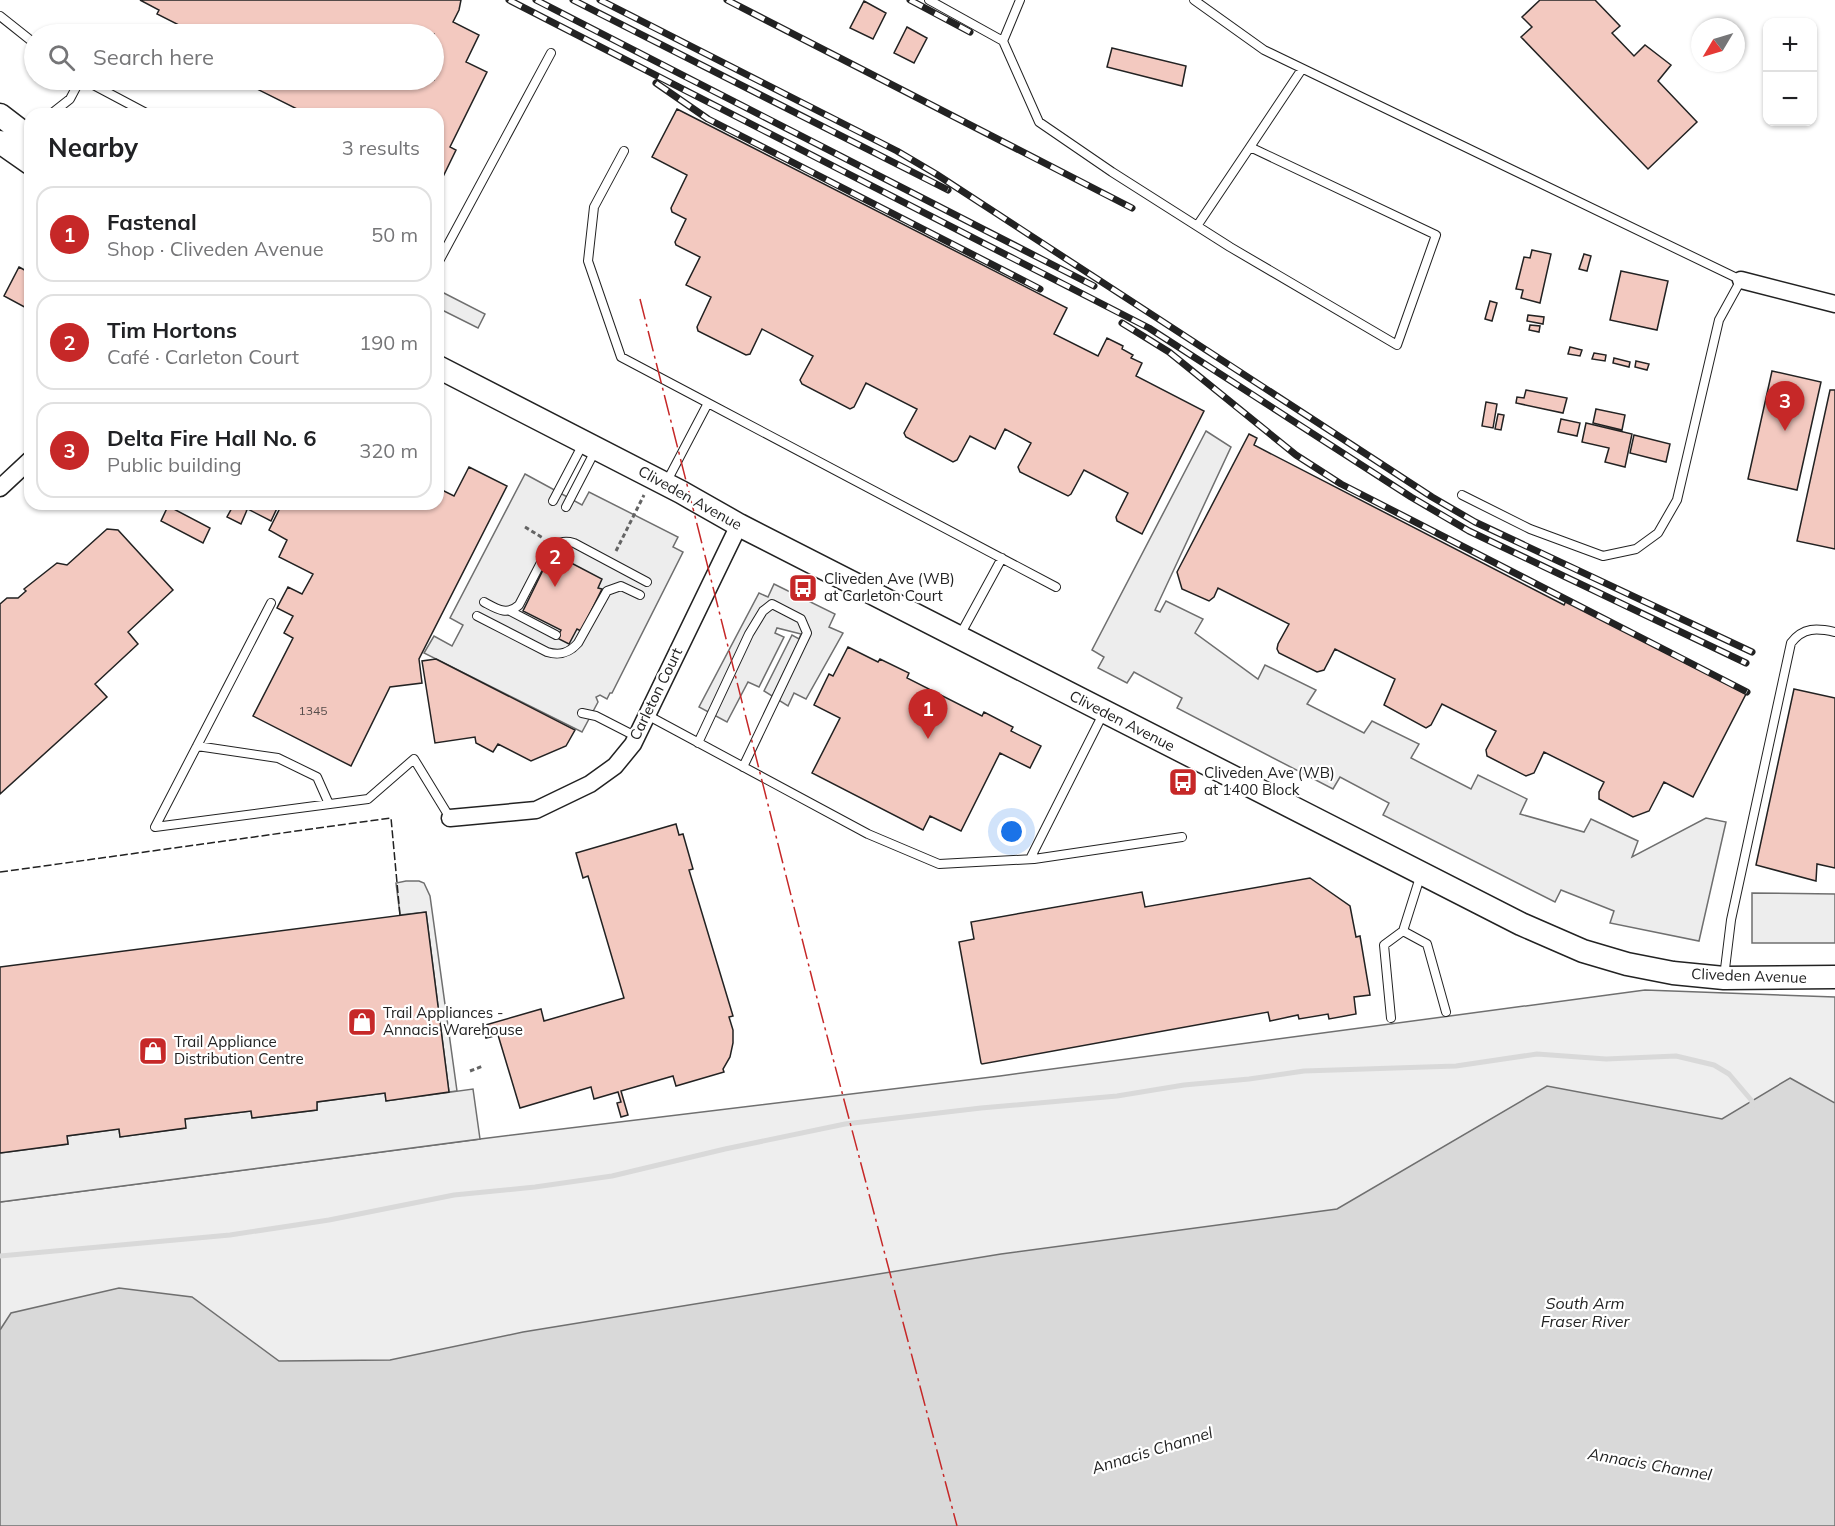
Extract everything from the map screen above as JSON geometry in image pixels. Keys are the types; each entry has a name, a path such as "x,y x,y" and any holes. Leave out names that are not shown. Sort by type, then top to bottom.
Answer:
{"street":[{"path":"0,115 21,144"},
{"path":"1741,280 1835,304"},
{"name":"Cliveden Avenue","path":"444,370 666,484 739,525 1521,924 1583,951 1627,964 1673,973 1724,978 1835,977"},
{"path":"0,488 24,466"},
{"name":"Carleton Court","path":"450,818 536,810 590,784 615,766 637,737 739,525"}],"lane":[{"path":"929,0 1003,41 1040,122 1112,172 1197,226 1397,345 1437,235 1250,147"},
{"path":"1003,41 1020,0"},
{"path":"1194,0 1264,50 1741,280 1719,320 1677,500 1658,533 1636,549 1603,556 1530,529 1462,495"},
{"path":"0,16 24,35"},
{"path":"444,252 551,53"},
{"path":"1197,226 1302,69"},
{"path":"59,108 70,99 76,90"},
{"path":"101,90 136,108"},
{"path":"624,151 594,207 588,261 621,357 1056,587"},
{"path":"666,484 708,403"},
{"path":"553,501 590,445"},
{"path":"566,507 590,445"},
{"path":"510,611 519,605 548,549 565,541 574,543 647,582"},
{"path":"959,638 1002,558"},
{"path":"477,616 547,652 564,653 572,650 578,642 607,591 621,586 640,595"},
{"path":"484,602 499,610 510,611 556,635"},
{"path":"271,603 155,827 368,799 414,759 450,818"},
{"path":"698,743 748,634 763,611 772,604 801,618 807,633 743,767"},
{"path":"1724,978 1731,920 1791,643 1795,637 1813,628 1835,632"},
{"path":"1030,859 1104,712"},
{"path":"582,713 596,716 637,737"},
{"path":"647,716 868,834 939,864 1030,859 1182,837"},
{"path":"197,746 278,758 317,777 329,804"},
{"path":"1391,1018 1384,945 1403,931 1421,873"},
{"path":"1403,931 1427,945 1446,1012"}],"path":[{"path":"610,562 635,515"},
{"path":"470,1071 483,1066"}],"shaded area":[{"path":"444,293 485,314 478,328 444,311"},
{"path":"1206,431 1231,447 1155,610 1160,612 1166,601 1203,619 1195,633 1258,679 1265,665 1316,690 1307,704 1364,733 1372,721 1419,744 1411,758 1471,789 1478,775 1527,799 1520,814 1584,832 1591,819 1638,841 1632,857 1706,818 1726,822 1699,941 1610,923 1614,911 1561,890 1555,902 1383,815 1389,803 1340,777 1333,789 1177,708 1182,698 1134,672 1127,683 1098,668 1104,657 1092,650"},
{"path":"525,474 582,505 589,492 678,537 673,547 683,552 612,693 607,699 600,695 596,697 598,702 582,732 424,653 434,636 452,646 463,625 450,618"},
{"path":"774,584 835,614 829,627 843,633 806,699 794,693 788,706 764,691 792,635 799,639 801,634 777,628 775,633 784,637 759,687 748,682 727,722 699,707 759,593 768,597"},
{"path":"406,881 424,883 430,896 457,1091 449,1092 426,912 400,915 396,883"},
{"path":"1752,893 1835,894 1835,943 1752,943"},
{"path":"1645,990 1835,997 1835,1271 362,1408 0,1388 0,1202 480,1139 1000,1076"},
{"path":"473,1089 480,1139 0,1202 0,1153 68,1144 67,1136 119,1129 120,1137 185,1128 185,1119 251,1111 252,1118 317,1110 317,1102 385,1093 386,1101"}],"water":[{"name":"South Arm Fraser River","path":"1790,1078 1835,1103 1835,1526 0,1526 0,1330 11,1313 119,1288 192,1297 279,1361 390,1360 523,1332 1001,1254 1337,1209 1547,1086 1722,1119"}],"building":[{"path":"140,0 461,0 453,22 479,35 466,62 487,72 450,147 456,150 444,175 444,108 295,108 259,90 444,90 444,24 177,24 157,14 159,10"},
{"path":"1540,0 1595,0 1620,26 1612,33 1634,56 1645,45 1671,65 1658,81 1697,122 1648,169 1521,37 1532,27 1522,17"},
{"path":"864,1 886,13 873,39 850,28"},
{"path":"907,27 927,38 914,63 894,53"},
{"path":"1112,48 1186,66 1182,86 1107,67"},
{"path":"677,109 1067,308 1054,334 1098,356 1107,338 1123,346 1122,349 1133,355 1131,358 1142,363 1136,376 1204,411 1142,534 1117,521 1116,517 1128,493 1084,470 1068,496 1020,472 1018,467 1031,443 1005,429 995,449 970,436 957,460 953,462 906,437 904,433 917,409 866,383 854,407 850,409 802,384 800,380 813,356 762,329 750,354 746,355 698,331 697,327 711,297 686,285 700,257 676,245 675,242 686,219 672,212 671,208 687,175 652,157"},
{"path":"1532,250 1551,254 1540,303 1521,298 1523,290 1516,289 1524,257 1530,258"},
{"path":"1584,254 1591,256 1587,271 1579,269"},
{"path":"19,267 24,270 24,307 4,296"},
{"path":"1621,271 1668,281 1657,330 1610,320"},
{"path":"1490,301 1497,303 1492,321 1485,319"},
{"path":"1528,315 1544,317 1543,324 1527,321"},
{"path":"1530,325 1540,326 1539,332 1529,330"},
{"path":"1570,347 1582,350 1580,356 1568,354"},
{"path":"1594,353 1606,355 1605,361 1592,359"},
{"path":"1614,358 1630,362 1629,367 1613,363"},
{"path":"1636,361 1649,364 1647,370 1635,367"},
{"path":"1772,371 1821,382 1797,490 1748,479"},
{"path":"1526,390 1567,398 1563,413 1516,403 1517,397 1524,398"},
{"path":"1830,390 1835,390 1835,549 1797,541"},
{"path":"1486,402 1497,404 1493,428 1482,426"},
{"path":"1596,409 1625,415 1622,430 1593,423"},
{"path":"1498,414 1504,415 1501,430 1495,429"},
{"path":"1561,419 1580,423 1577,436 1558,432"},
{"path":"1586,423 1632,434 1625,467 1605,462 1609,448 1582,442"},
{"path":"1249,434 1257,438 1254,445 1564,605 1566,601 1746,694 1693,797 1664,782 1649,811 1633,817 1599,799 1599,792 1604,782 1544,752 1534,773 1526,776 1487,756 1486,750 1496,731 1442,704 1431,725 1426,728 1384,705 1395,679 1335,649 1324,670 1317,672 1279,653 1278,644 1289,624 1218,588 1214,597 1209,601 1182,589 1177,572"},
{"path":"1634,435 1670,444 1666,462 1630,453"},
{"path":"469,467 507,486 419,659 422,683 390,687 351,766 253,716 293,638 284,633 293,616 277,608 288,587 302,594 313,574 279,557 287,540 269,530 279,510 444,510 444,491 454,496"},
{"path":"166,510 176,510 210,528 203,543 161,521"},
{"path":"231,510 247,510 241,524 227,517"},
{"path":"250,510 276,510 271,521"},
{"path":"107,529 118,530 173,590 128,632 138,644 95,684 107,697 0,794 0,604 7,598 18,598 26,591 24,589 57,563 67,565"},
{"path":"556,555 602,579 598,588 602,589 581,631 577,629 569,644 557,638 561,630 523,611 545,566 550,568"},
{"path":"848,647 878,662 880,659 909,673 907,678 982,716 984,712 1013,727 1011,731 1041,746 1030,768 1000,753 961,831 930,816 923,830 812,773 840,718 814,705 829,674 833,676"},
{"path":"436,659 575,730 566,746 531,761 498,744 493,752 476,743 475,737 435,743 422,661"},
{"path":"1794,689 1835,698 1835,868 1817,864 1816,881 1756,865"},
{"path":"676,824 679,835 683,834 693,869 689,870 733,1016 729,1017 733,1030 733,1043 730,1057 723,1069 724,1072 676,1086 673,1076 621,1091 628,1115 621,1117 617,1103 621,1102 618,1092 594,1099 591,1087 520,1108 498,1035 486,1038 482,1026 541,1009 544,1021 624,998 588,876 583,878 576,853"},
{"path":"1310,878 1350,906 1356,937 1360,936 1370,995 1354,997 1356,1014 1329,1019 1328,1014 1299,1019 1298,1015 1270,1021 1268,1012 981,1063 959,942 974,939 971,922 1142,892 1145,907"},
{"path":"426,912 449,1092 386,1101 385,1093 317,1102 317,1110 252,1118 251,1111 185,1119 186,1128 120,1137 119,1129 67,1136 68,1144 0,1153 0,967"}],"waterway":[{"path":"0,1256 230,1235 329,1220 454,1195 612,1176 845,1124 981,1108 1117,1096 1184,1085 1304,1071 1456,1066 1537,1054 1606,1059 1676,1056 1714,1065 1729,1074 1752,1101 1752,1106"}],"railway":[{"path":"509,0 1149,328 1411,497 1469,531 1746,663"},
{"path":"536,0 1094,286"},
{"path":"573,0 948,190"},
{"path":"600,0 897,151 936,174 1432,497 1475,522 1752,652"},
{"path":"727,0 1132,208"},
{"path":"910,0 970,32"},
{"path":"656,83 708,119 1040,289"},
{"path":"1122,323 1169,352 1296,455 1341,484 1747,692"}],"fence":[{"path":"0,872 391,818 400,915"}],"power":[{"path":"640,299 817,998 957,1526"}],"place":[{"name":"Delta Fire Hall No. 6","path":"1785,431"},
{"name":"Tim Hortons","path":"555,587"},
{"name":"Cliveden Ave (WB) at Carleton Court","path":"803,588"},
{"name":"Fastenal","path":"928,739"},
{"name":"Cliveden Ave (WB) at 1400 Block","path":"1183,782"},
{"name":"Trail Appliances - Annacis Warehouse","path":"362,1022"},
{"name":"Trail Appliance Distribution Centre","path":"153,1051"}],"water label":[{"name":"Annacis Channel","path":"1152,1450"},
{"name":"Annacis Channel","path":"1650,1464"}]}
